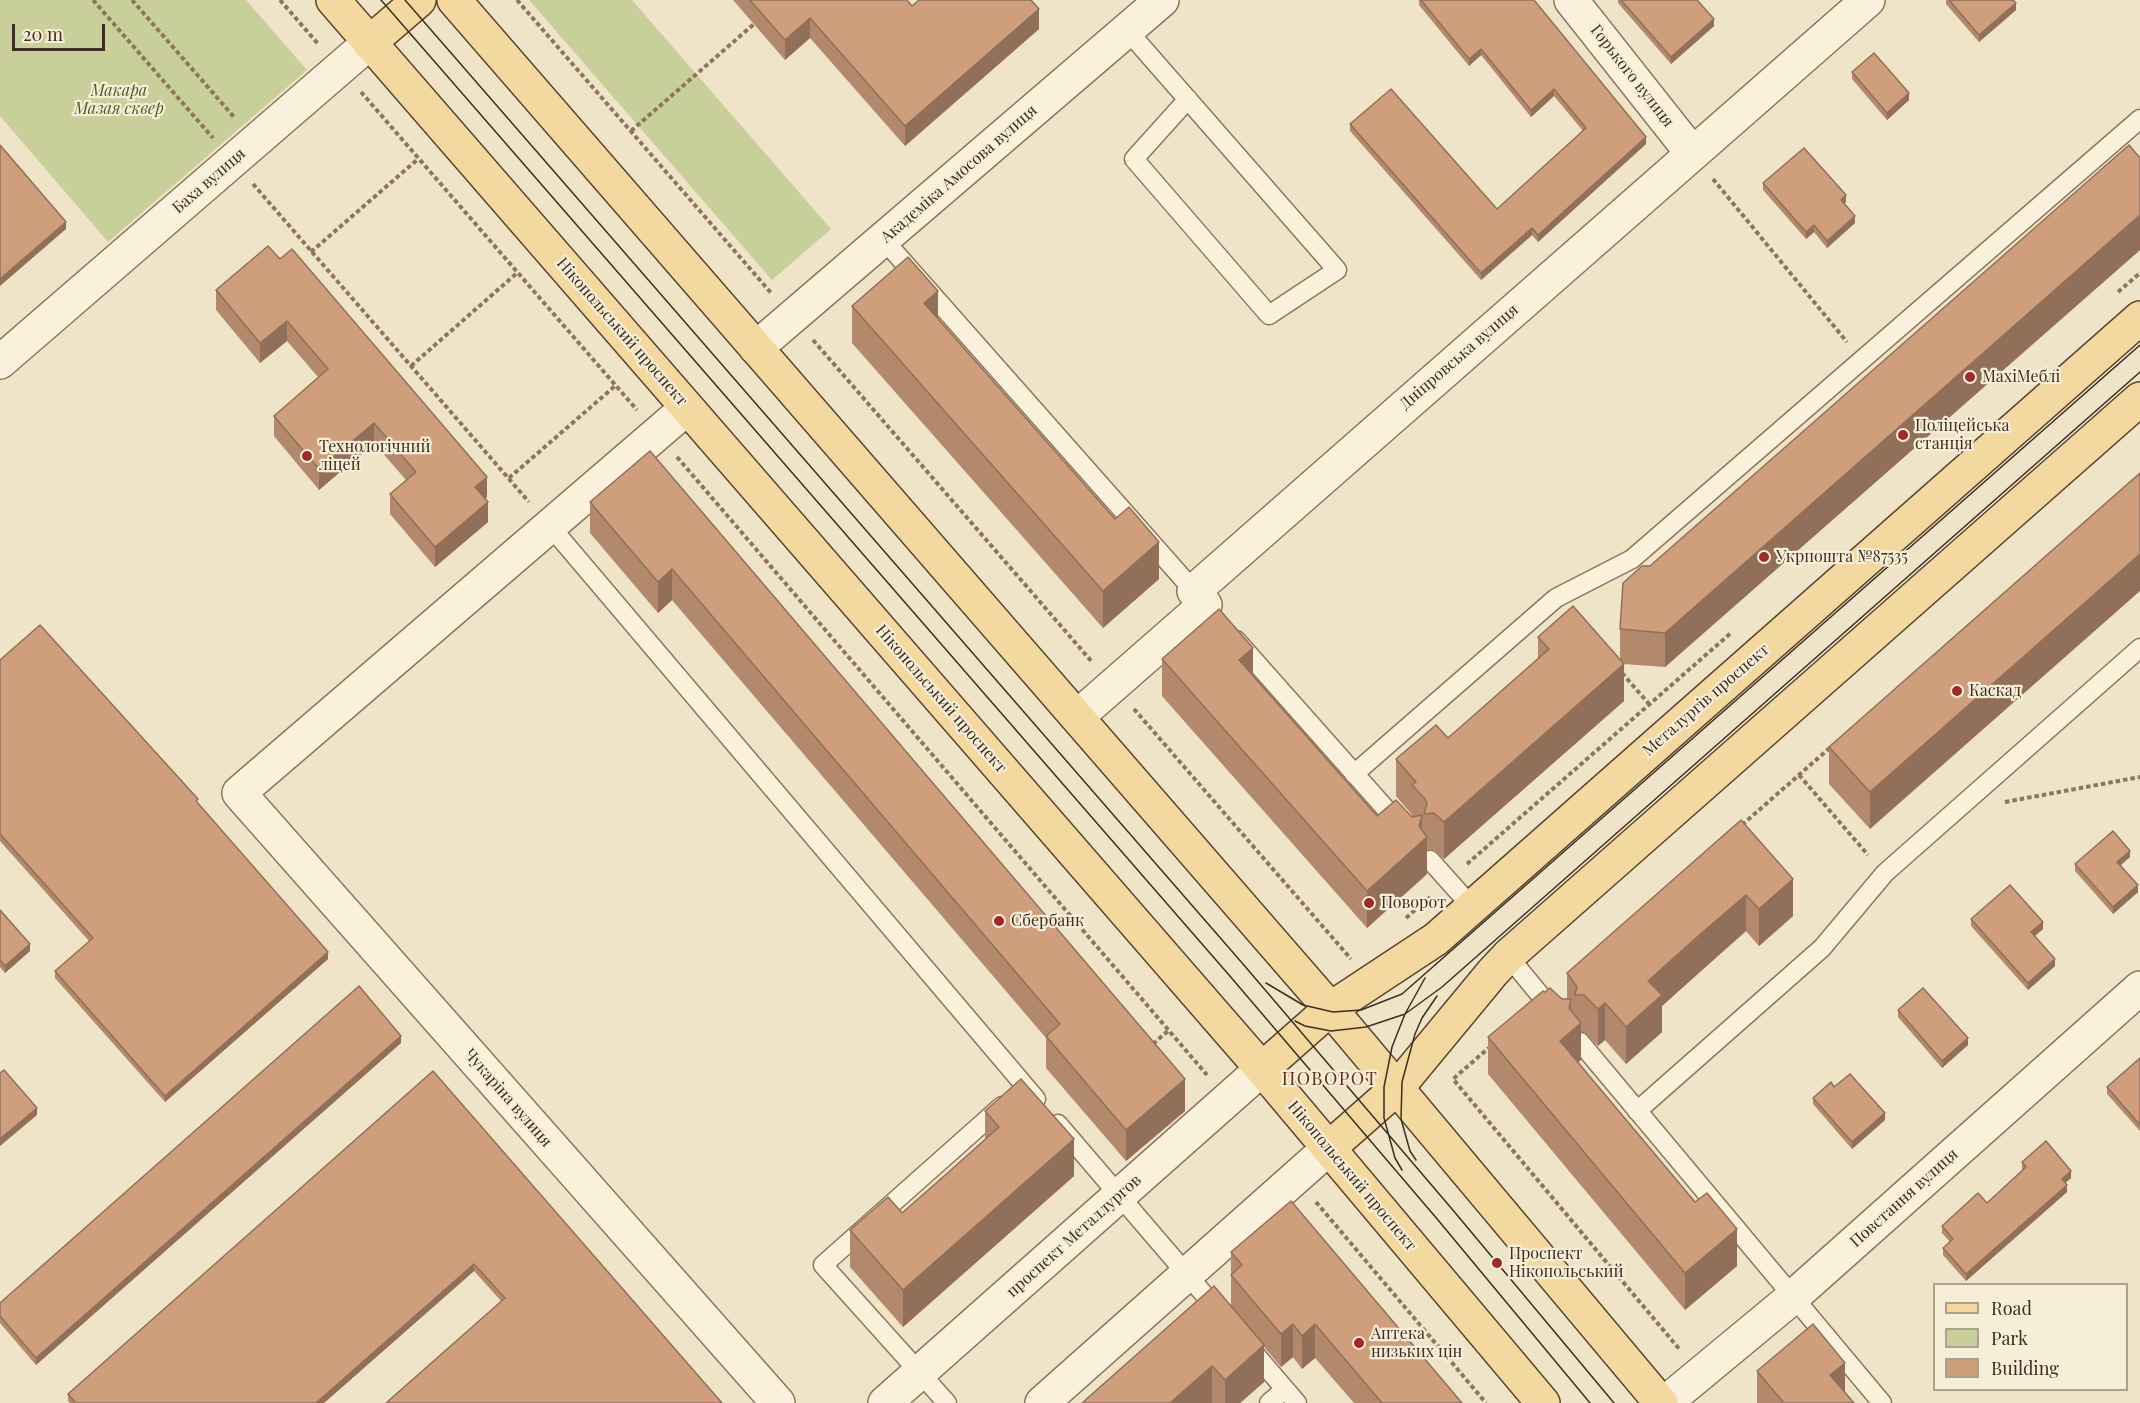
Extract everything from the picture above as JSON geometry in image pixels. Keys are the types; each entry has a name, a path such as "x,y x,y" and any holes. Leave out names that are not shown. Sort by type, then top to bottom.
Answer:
{"main road":[{"name":"Нікопольський проспект","path":"333,0 1262,1069 1543,1403"},
{"name":"Баха вулиця","path":"369,43 419,0"},
{"path":"454,0 1330,1009 1663,1403"},
{"name":"Металургів проспект","path":"1262,1069 1330,1009 1424,948 1472,907 2140,318"},
{"path":"1329,1148 1397,1088 1508,956 2140,399"}],"street":[{"name":"Академіка Амосова вулиця","path":"756,348 1162,0"},
{"name":"Горького вулиця","path":"1571,0 1692,153"},
{"name":"Дніпровська вулиця","path":"1077,717 1208,608 1692,153 1868,0"},
{"name":"Баха вулиця","path":"0,362 369,43"},
{"path":"550,526 687,408"},
{"name":"Чукаріна вулиця","path":"550,526 239,793 778,1403"},
{"name":"Повстання вулиця","path":"1663,1403 1793,1297 2140,988"},
{"name":"проспект Металлургов","path":"885,1403 1262,1069"},
{"path":"1042,1403 1329,1148"}],"lane":[{"path":"1127,30 1188,99 1337,270 1269,315 1134,159 1188,99"},
{"path":"1354,774 1556,598 1632,559 2140,119"},
{"path":"883,239 1416,843"},
{"path":"550,526 1291,1396 1269,1403"},
{"path":"1637,1111 1822,948 1885,873 2140,648"},
{"path":"1430,860 1472,907"},
{"path":"1508,956 1566,1026"},
{"path":"1580,1042 1882,1403"},
{"path":"946,1403 824,1265 1025,1086"}],"path":[{"path":"93,0 244,151"},
{"path":"132,0 244,151 311,252 550,526"},
{"path":"280,0 320,46"},
{"path":"517,0 1354,963"},
{"path":"631,131 754,24"},
{"path":"359,91 1210,1078"},
{"path":"1692,153 1862,360"},
{"path":"311,252 418,159"},
{"path":"411,366 517,273"},
{"path":"2113,296 2140,273"},
{"path":"509,478 615,386"},
{"path":"1401,922 1738,626"},
{"path":"1618,669 1649,704"},
{"path":"1737,829 1834,743"},
{"path":"1799,775 1885,873"},
{"path":"1956,811 2140,777"},
{"path":"1152,1045 1169,1030"},
{"path":"1491,1045 1453,1079 1700,1374"},
{"path":"1313,1199 1486,1403"}],"green space":[{"name":"Макара Мазая сквер","path":"0,0 246,0 307,70 108,242 0,116"},
{"path":"529,0 632,0 831,229 772,280"}],"building":[{"path":"750,0 907,0 912,6 919,0 1031,0 1039,9 905,126 810,18 785,40"},
{"path":"1421,0 1534,0 1646,137 1538,235 1532,228 1481,273 1350,124 1391,89 1497,209 1586,128 1554,89 1531,110 1481,49 1469,59"},
{"path":"1621,0 1697,0 1714,19 1671,57"},
{"path":"1949,0 2013,0 2016,3 1979,35"},
{"path":"1874,53 1909,93 1887,113 1852,72"},
{"path":"0,145 66,222 0,279"},
{"path":"2129,145 2140,158 2140,215 1665,633 1620,629 1623,583 1642,566 1650,566"},
{"path":"1804,148 1846,195 1841,200 1855,216 1827,241 1814,225 1806,232 1763,183"},
{"path":"268,246 280,259 292,249 487,477 475,487 488,502 435,547 390,494 416,472 374,423 319,469 274,416 328,369 287,321 260,343 216,290"},
{"path":"908,257 938,291 924,303 1115,519 1129,507 1159,542 1103,591 852,306"},
{"path":"650,451 1185,1079 1126,1130 1046,1036 1060,1024 672,569 658,582 590,502"},
{"path":"2140,473 2140,554 1870,792 1829,747"},
{"path":"1573,606 1624,664 1444,822 1434,813 1424,814 1427,804 1425,799 1412,785 1416,782 1396,759 1436,725 1448,738 1549,649 1538,637"},
{"path":"1219,609 1253,648 1239,660 1377,816 1396,800 1412,817 1422,815 1419,826 1427,837 1367,891 1162,659"},
{"path":"40,625 198,799 196,801 328,952 165,1096 55,971 93,938 0,834 0,660"},
{"path":"1741,820 1793,879 1759,909 1746,895 1697,937 1648,981 1662,995 1626,1027 1605,1003 1598,1009 1584,995 1575,995 1577,987 1567,973"},
{"path":"2113,831 2130,851 2117,862 2138,885 2113,907 2075,864"},
{"path":"2010,885 2043,922 2031,932 2055,959 2028,983 1971,919"},
{"path":"0,910 30,944 5,966 0,960"},
{"path":"359,986 401,1036 36,1358 0,1316 0,1303"},
{"path":"1550,988 1562,999 1571,999 1569,1008 1581,1023 1560,1041 1695,1202 1707,1193 1737,1229 1685,1273 1488,1037 1543,991"},
{"path":"1923,988 1968,1038 1942,1061 1898,1010"},
{"path":"2140,1058 2140,1125 2107,1087"},
{"path":"4,1070 37,1108 0,1139 0,1073"},
{"path":"433,1071 722,1403 386,1403 505,1298 474,1264 316,1403 76,1403 68,1394"},
{"path":"1850,1074 1885,1113 1852,1142 1813,1098 1831,1082 1834,1087"},
{"path":"1021,1079 1074,1139 903,1290 850,1230 888,1197 902,1213 951,1170 999,1127 985,1111"},
{"path":"2046,1141 2071,1171 2062,1179 2067,1185 1966,1274 1943,1248 1953,1239 1942,1226 1978,1193 1987,1203 2026,1167 2022,1162"},
{"path":"1291,1201 1462,1403 1382,1403 1315,1324 1302,1336 1293,1324 1281,1334 1231,1275 1242,1265 1231,1252"},
{"path":"1214,1286 1264,1345 1225,1380 1212,1366 1170,1403 1082,1403"},
{"path":"1813,1324 1845,1363 1830,1375 1854,1403 1784,1403 1757,1371"}],"tram line":[{"path":"381,0 1229,975 1590,1403"},
{"path":"405,0 1243,964 1614,1403"},
{"path":"1266,983 1303,1005 1333,1012 1361,1010 1402,994 2140,345"},
{"path":"1295,1021 1305,1026 1331,1031 1366,1027 1405,1014 1442,987 2140,372"},
{"path":"1402,1170 1395,1158 1384,1118 1384,1087 1392,1047 1405,1014 1425,978"},
{"path":"1416,1160 1410,1151 1401,1119 1402,1082 1415,1034 1422,1018 1437,996"}],"place":[{"name":"MaxiМеблі","path":"1970,377"},
{"name":"Поліцейська станція","path":"1903,435"},
{"name":"Технологічний ліцей","path":"307,456"},
{"name":"Укрпошта №87535","path":"1764,557"},
{"name":"Каскад","path":"1957,691"},
{"name":"Поворот","path":"1369,903"},
{"name":"Сбербанк","path":"999,921"},
{"name":"Проспект Нікопольський","path":"1497,1263"},
{"name":"Аптека низьких цін","path":"1359,1343"}],"district":[{"name":"ПОВОРОТ","path":"1330,1079"}]}
